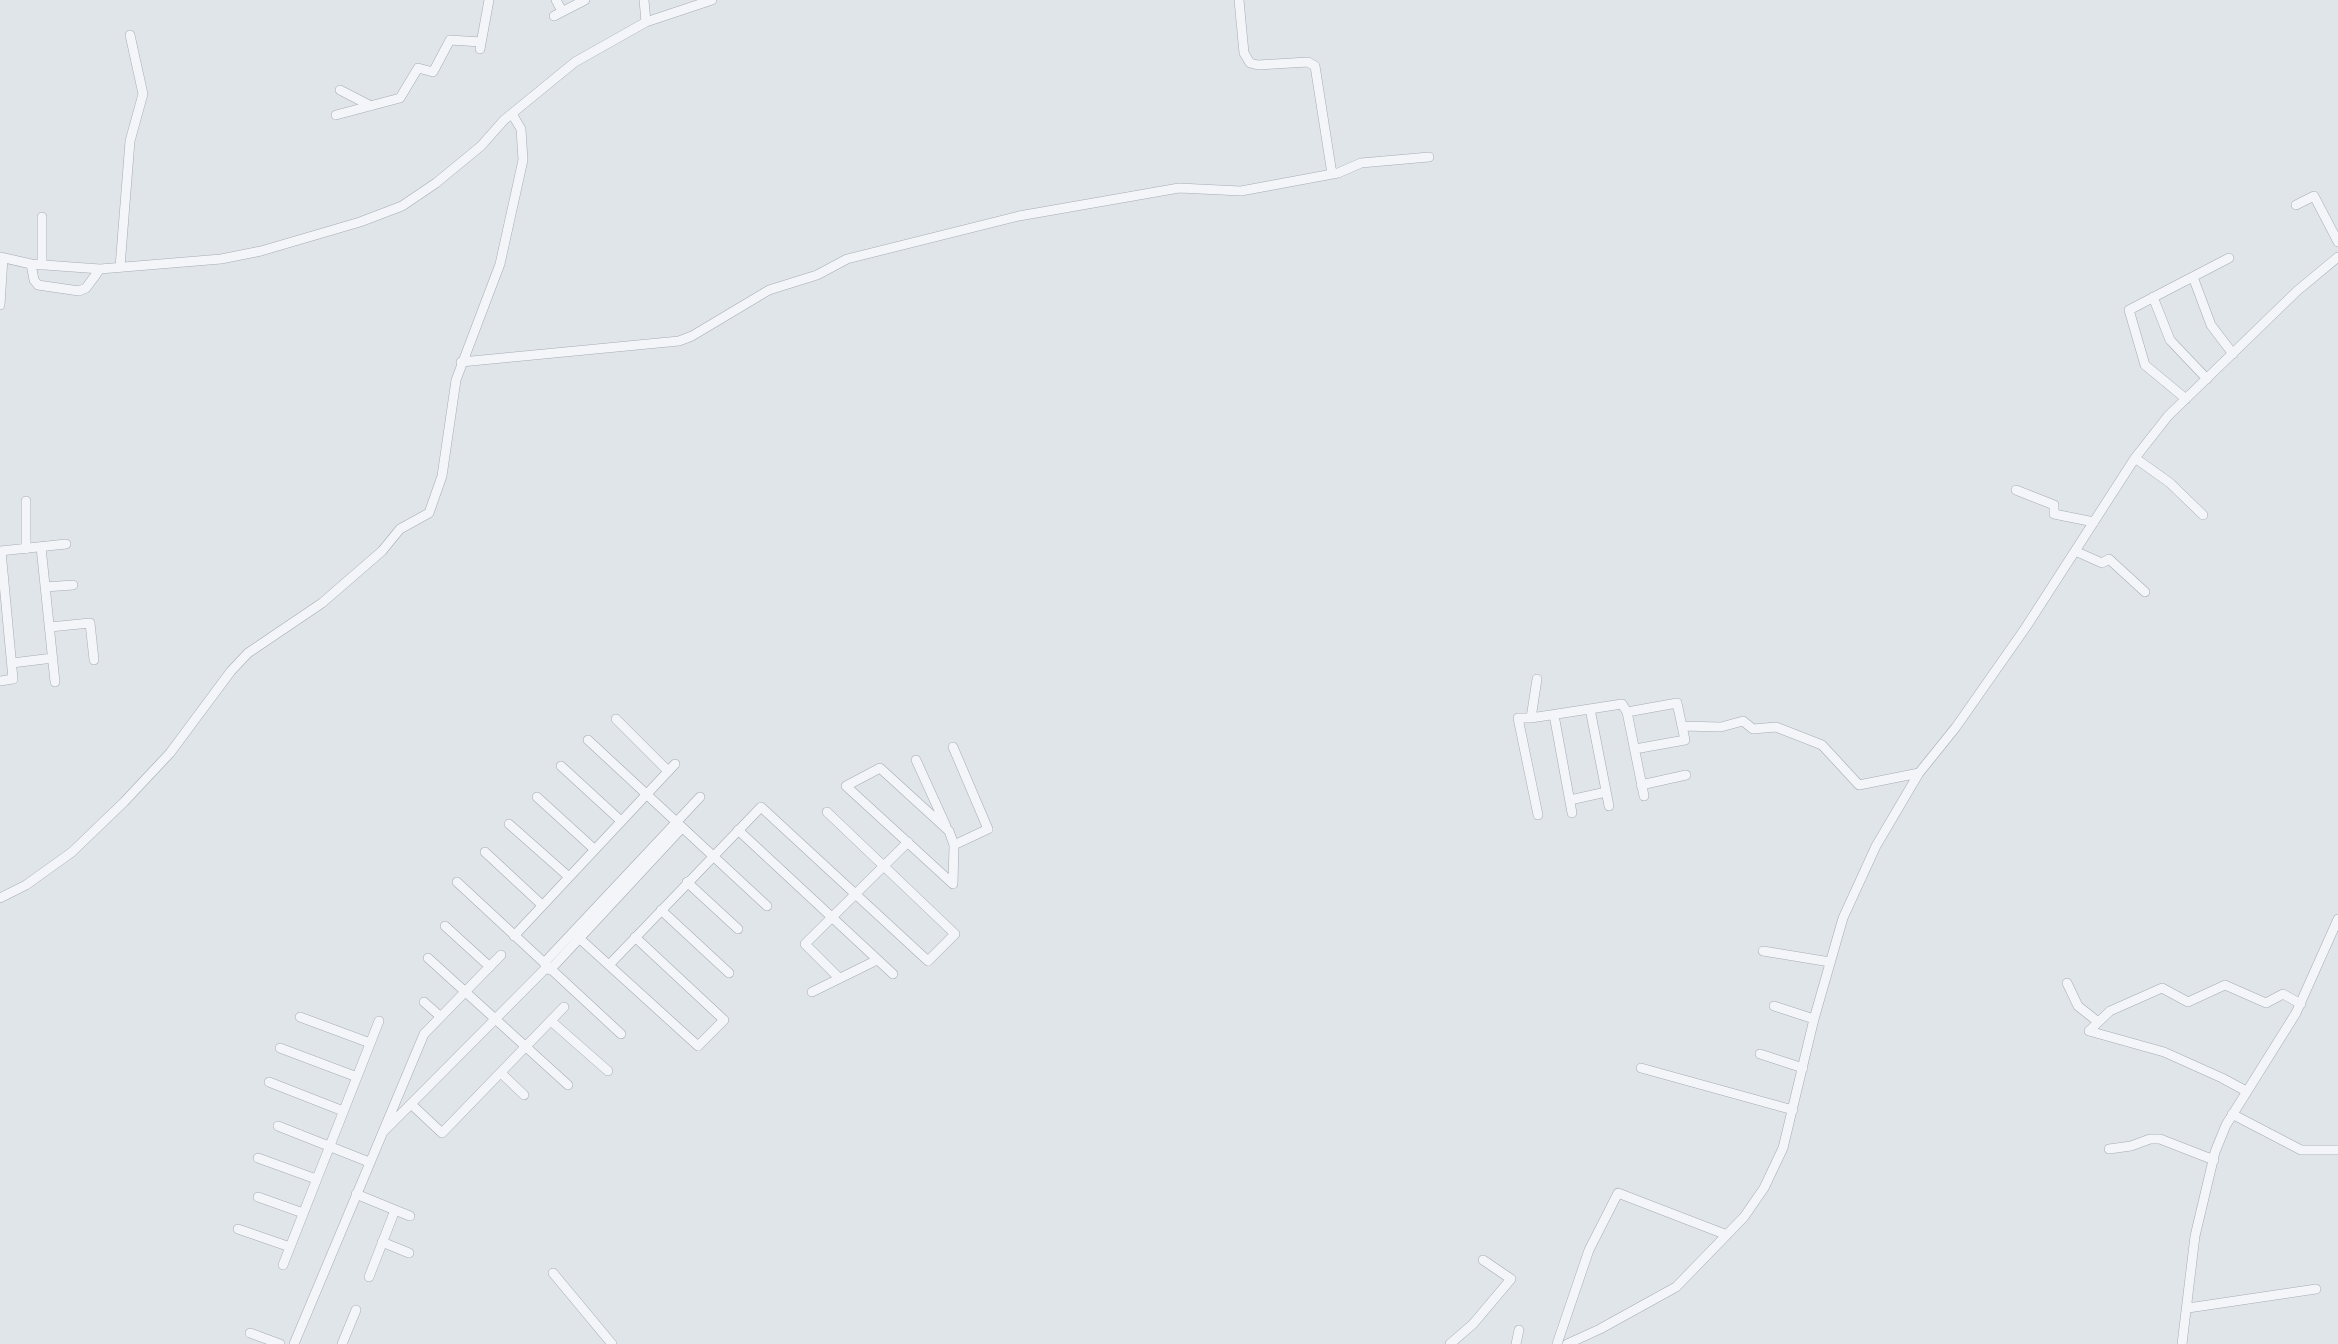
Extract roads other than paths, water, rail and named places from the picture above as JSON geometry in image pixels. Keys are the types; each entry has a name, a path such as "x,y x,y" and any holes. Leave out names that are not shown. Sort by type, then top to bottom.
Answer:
{"street":[{"path":"336,115 400,98 418,68 434,72 450,40 481,46 489,0"},
{"path":"556,0 558,14 585,0"},
{"path":"644,0 646,22"},
{"path":"0,305 1,258 32,264 100,269 221,259 261,251 402,206 480,146 512,114 575,62 646,22 712,0"},
{"path":"1239,0 1244,53 1250,63 1258,65 1308,62 1317,70 1332,174"},
{"path":"120,267 130,141 143,94 130,35"},
{"path":"340,90 371,106"},
{"path":"0,898 26,885 72,852 124,802 170,753 231,671 248,653 322,603 382,551 400,529 429,513 442,476 451,409 461,363 500,264 523,160 521,129 512,114"},
{"path":"461,363 679,341 692,336 775,287 817,275 847,259 1019,216 1166,190 1207,188 1238,192 1332,174 1361,163 1429,157"},
{"path":"2296,205 2313,196 2338,242"},
{"path":"42,217 42,265"},
{"path":"1568,1344 1676,1287 1744,1217 1769,1180 1783,1148 1814,1019 1843,918 1868,861 1919,772 1956,727 2026,627 2134,458 2168,416 2297,291 2338,257"},
{"path":"2186,399 2148,369 2140,354 2129,310 2229,258"},
{"path":"32,264 34,280 38,285 79,291 86,288 100,269"},
{"path":"2193,277 2211,325 2233,354"},
{"path":"2153,297 2170,340 2207,379"},
{"path":"2134,458 2170,483 2203,515"},
{"path":"2016,490 2054,505 2054,514 2094,522"},
{"path":"26,501 26,549"},
{"path":"0,681 13,680 1,551 66,544"},
{"path":"41,547 55,682"},
{"path":"2075,551 2102,563 2109,559 2145,592"},
{"path":"45,587 73,585"},
{"path":"50,627 90,623 94,660"},
{"path":"12,663 53,658"},
{"path":"1531,718 1537,679"},
{"path":"1628,712 1677,703 1685,740 1635,749"},
{"path":"1538,815 1518,718 1554,715 1622,704 1628,712 1644,796"},
{"path":"1590,709 1609,806"},
{"path":"1554,715 1572,813"},
{"path":"514,936 671,768 616,719"},
{"path":"1682,726 1721,727 1743,721 1753,729 1776,727 1821,745 1859,785 1919,772"},
{"path":"588,740 766,906"},
{"path":"953,747 988,829 954,845"},
{"path":"916,760 948,831 954,845 953,884 846,786 880,768 948,831"},
{"path":"561,766 621,821"},
{"path":"1641,785 1686,775"},
{"path":"1570,800 1606,792"},
{"path":"537,797 594,849"},
{"path":"547,967 579,938 678,826 700,797"},
{"path":"609,965 761,807 928,961 955,934 827,812"},
{"path":"509,824 569,877"},
{"path":"380,1134 547,967 678,826"},
{"path":"738,830 893,974"},
{"path":"840,978 805,944 908,842"},
{"path":"485,852 542,905"},
{"path":"457,882 621,1034"},
{"path":"687,882 738,929"},
{"path":"661,910 729,973"},
{"path":"2182,1344 2195,1236 2214,1160 2226,1125 2301,1004 2338,920"},
{"path":"445,926 490,967"},
{"path":"579,938 698,1046 724,1020 635,937"},
{"path":"1763,951 1830,962"},
{"path":"294,1344 380,1134 424,1034 501,955"},
{"path":"428,958 568,1085"},
{"path":"812,992 878,960"},
{"path":"2067,983 2078,1006 2097,1021"},
{"path":"2246,1091 2164,1052 2090,1033 2097,1021 2127,1002 2162,988 2188,1002 2225,985 2266,1003 2283,994 2301,1004"},
{"path":"424,1002 441,1017"},
{"path":"1774,1006 1814,1019"},
{"path":"411,1104 442,1133 564,1007"},
{"path":"300,1017 370,1043"},
{"path":"283,1265 379,1021"},
{"path":"551,1021 608,1071"},
{"path":"280,1048 357,1077"},
{"path":"1760,1054 1803,1068"},
{"path":"1641,1068 1793,1110"},
{"path":"501,1073 524,1095"},
{"path":"268,1082 343,1111"},
{"path":"2232,1114 2301,1150 2338,1149"},
{"path":"278,1126 369,1162"},
{"path":"2109,1149 2131,1146 2150,1139 2160,1140 2214,1160"},
{"path":"258,1158 316,1179"},
{"path":"1557,1344 1589,1250 1617,1193 1727,1235"},
{"path":"356,1194 410,1216"},
{"path":"258,1197 303,1213"},
{"path":"369,1277 395,1210"},
{"path":"238,1229 290,1247"},
{"path":"382,1242 409,1253"},
{"path":"1450,1344 1473,1324 1511,1280 1484,1260"},
{"path":"553,1273 612,1344"},
{"path":"2188,1308 2316,1289"},
{"path":"342,1344 356,1310"},
{"path":"1516,1344 1519,1330"},
{"path":"250,1333 280,1344"}]}
